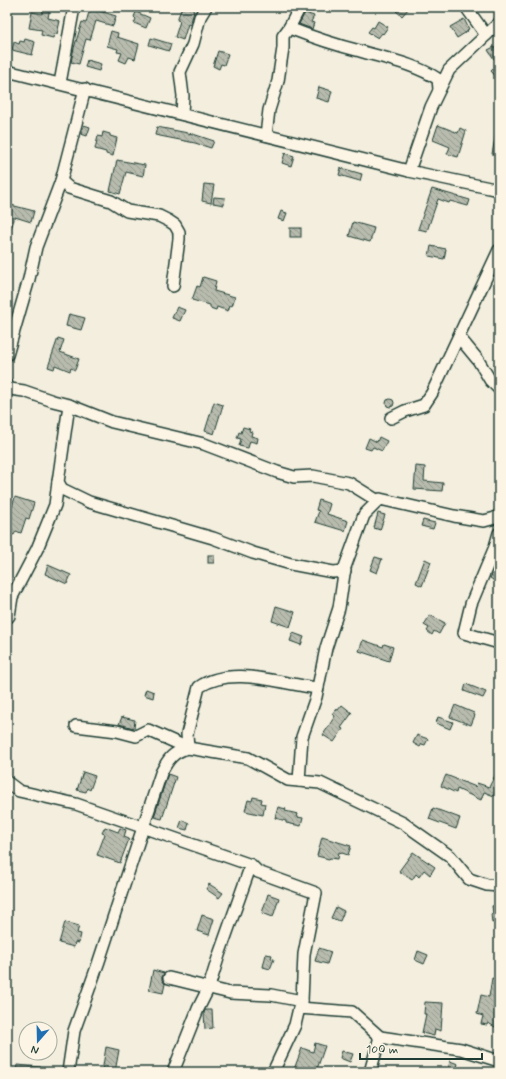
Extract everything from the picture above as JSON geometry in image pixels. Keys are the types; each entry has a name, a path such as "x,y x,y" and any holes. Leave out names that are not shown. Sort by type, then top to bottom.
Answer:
{"street":[{"path":"60,83 74,7"},
{"path":"182,114 183,96 180,72 193,44 200,17 206,7"},
{"path":"266,135 269,110 279,74 283,48 282,36 289,28 300,7"},
{"path":"466,7 486,35"},
{"path":"409,171 431,107 449,70 499,23"},
{"path":"289,28 342,46 410,65 428,72 438,79 440,89"},
{"path":"7,71 85,89 409,171 499,190"},
{"path":"7,355 29,279 36,247 61,181 85,89"},
{"path":"61,181 69,188 111,201 127,211 159,216 176,225 179,232 179,239 173,286"},
{"path":"391,418 405,411 424,405 432,393 499,250"},
{"path":"459,337 478,360 490,380 499,389"},
{"path":"7,385 10,389 24,391 54,401 69,404 112,422 223,450 256,464 294,477 313,476 349,483 378,501"},
{"path":"7,618 9,616 12,597 37,549 55,505 69,404"},
{"path":"58,482 62,489 89,502 213,538 253,553 298,565 333,572 344,571"},
{"path":"298,781 302,737 318,688 326,648 338,608 344,571 364,515 380,499 454,516 484,521 495,518 499,515"},
{"path":"499,533 495,547 471,604 464,633 499,643"},
{"path":"188,748 188,734 199,688 209,681 241,676 278,680 301,686 318,688"},
{"path":"76,726 117,731 136,736 148,730 188,748 248,758 288,780 320,783 403,823 450,856 469,879 487,885 499,886"},
{"path":"68,1072 74,1031 161,773 167,761 179,750 188,748"},
{"path":"7,782 19,791 76,804 144,827 251,865 258,872 316,893 304,954 301,1004 295,1025 273,1072"},
{"path":"173,1072 198,1009 209,987 251,865"},
{"path":"170,978 230,992 271,995 301,1004 352,1012 380,1037 461,1049 499,1061"},
{"path":"370,1072 380,1037"}],"building":[{"path":"44,7 50,7 48,18 60,21 57,34 54,34 53,38 41,35 42,30 29,28 32,12 42,14"},
{"path":"182,7 194,7 190,25 188,24 183,40 175,37 180,21 177,20"},
{"path":"400,7 410,7 402,16 396,11"},
{"path":"90,8 116,16 113,26 96,21 90,40 86,39 79,64 71,62 82,22 86,23"},
{"path":"136,12 150,18 146,28 134,23 136,19 134,17"},
{"path":"305,13 314,16 311,22 314,23 312,29 299,24"},
{"path":"464,19 469,29 457,38 450,27"},
{"path":"378,21 388,27 378,38 368,32 372,27 374,28"},
{"path":"111,31 118,33 117,37 139,44 135,59 129,57 126,63 119,60 122,53 117,52 118,49 107,46"},
{"path":"151,38 171,44 169,51 149,45"},
{"path":"25,39 35,42 32,55 12,50 14,42 19,44 20,41 24,42"},
{"path":"494,47 499,55 494,59 488,50"},
{"path":"218,51 228,54 224,65 221,64 219,69 213,66"},
{"path":"87,60 101,64 99,71 85,67"},
{"path":"499,63 499,80 491,71"},
{"path":"319,87 332,91 329,102 316,98"},
{"path":"84,125 90,127 87,136 81,134"},
{"path":"438,125 458,133 460,128 466,131 458,157 447,154 450,147 433,140"},
{"path":"157,127 193,134 214,141 211,148 195,143 155,135"},
{"path":"103,132 117,138 113,156 95,149 98,136 102,137"},
{"path":"496,133 499,134 499,155 492,154"},
{"path":"285,153 294,156 291,166 282,163"},
{"path":"117,160 145,165 143,176 126,172 120,194 110,191"},
{"path":"341,168 362,174 360,181 339,175"},
{"path":"204,184 214,185 211,203 202,201"},
{"path":"432,189 470,200 468,206 450,201 449,203 438,199 427,231 418,229"},
{"path":"214,197 225,198 224,205 213,203"},
{"path":"7,204 34,211 31,222 15,217 8,237 7,237"},
{"path":"281,211 287,213 284,221 278,219"},
{"path":"353,222 374,228 370,242 349,236"},
{"path":"290,228 301,228 301,237 290,237"},
{"path":"431,246 446,249 444,259 429,256"},
{"path":"203,277 216,281 214,291 235,297 232,306 230,305 228,311 217,307 216,310 210,308 210,305 192,300 197,286 200,287"},
{"path":"177,307 185,310 180,321 172,318"},
{"path":"69,314 85,318 81,330 66,326"},
{"path":"58,338 64,340 60,352 79,359 75,370 71,368 70,371 55,365 54,369 48,367"},
{"path":"390,399 393,400 393,406 390,407 387,406 386,403 387,400"},
{"path":"214,402 223,405 214,434 205,431"},
{"path":"243,427 250,429 249,431 252,432 251,436 258,438 257,443 250,441 248,448 239,446 241,439 237,438"},
{"path":"379,437 387,441 382,451 373,447 371,450 365,448 369,438 377,442"},
{"path":"416,466 425,467 424,481 443,483 442,491 414,489"},
{"path":"15,497 34,503 29,519 26,518 21,533 16,531 14,535 7,533 7,516 9,517"},
{"path":"319,500 330,504 327,514 348,521 345,531 315,522 319,511 316,510"},
{"path":"378,513 385,515 380,530 374,528"},
{"path":"423,520 435,523 433,529 421,526"},
{"path":"208,555 214,555 214,563 208,563"},
{"path":"375,557 382,559 377,573 370,570"},
{"path":"425,559 431,562 422,586 416,583"},
{"path":"499,563 499,584 490,578"},
{"path":"48,565 71,575 67,584 45,574"},
{"path":"276,606 295,612 290,627 272,621"},
{"path":"430,615 445,623 439,634 434,631 432,635 427,631 429,628 424,625"},
{"path":"293,633 304,637 301,645 290,641"},
{"path":"363,640 383,647 384,644 393,647 389,661 359,651"},
{"path":"466,684 486,692 483,698 464,691"},
{"path":"146,689 154,692 153,698 144,695"},
{"path":"342,705 352,713 341,728 343,729 334,742 323,735 335,716 332,714"},
{"path":"455,705 474,713 475,715 471,725 450,717"},
{"path":"122,717 135,720 134,728 119,724"},
{"path":"438,717 453,722 450,729 436,723"},
{"path":"417,735 428,739 425,745 422,744 420,747 413,743"},
{"path":"499,768 499,784 494,796 484,792 481,800 457,789 456,793 441,786 446,775 476,787 477,783 489,787"},
{"path":"83,772 95,776 90,790 87,788 86,792 77,790"},
{"path":"168,774 176,777 162,819 154,817"},
{"path":"253,797 262,799 261,803 265,804 263,815 245,811 248,800 252,801"},
{"path":"278,807 286,809 285,811 298,814 297,817 303,818 301,826 286,823 286,821 275,818"},
{"path":"433,808 460,818 456,829 429,819"},
{"path":"182,820 189,823 187,830 179,828"},
{"path":"105,827 118,832 120,828 126,830 124,837 129,839 120,863 97,855 105,834 102,833"},
{"path":"322,837 351,846 348,855 339,852 338,859 329,859 317,856"},
{"path":"413,852 435,867 430,875 424,870 419,877 416,874 412,880 399,871"},
{"path":"209,884 223,893 219,898 206,889"},
{"path":"268,894 279,898 273,917 262,913"},
{"path":"499,904 499,926 496,926 495,922 492,923 492,906"},
{"path":"336,907 344,911 340,921 331,918"},
{"path":"202,915 214,919 209,935 197,931"},
{"path":"65,922 79,926 77,933 81,934 79,943 75,942 74,947 59,943"},
{"path":"319,948 331,952 327,964 315,961"},
{"path":"418,951 428,955 424,964 415,960"},
{"path":"266,954 272,955 271,958 274,959 270,969 263,967"},
{"path":"153,970 164,973 162,977 165,984 163,993 149,990"},
{"path":"492,978 499,980 499,1029 488,1023 487,1025 481,1024 483,1016 477,1014 481,995 489,997"},
{"path":"425,1002 443,1003 441,1031 435,1029 434,1036 422,1033 426,1014 424,1014"},
{"path":"205,1010 212,1010 213,1028 205,1029"},
{"path":"315,1043 325,1046 316,1072 293,1072 302,1048 313,1052"},
{"path":"106,1047 119,1050 115,1072 102,1072"},
{"path":"342,1051 353,1054 350,1062 340,1058"},
{"path":"450,1061 458,1064 457,1067 462,1072 448,1070"},
{"path":"17,1065 41,1067 41,1072 16,1072"}]}
